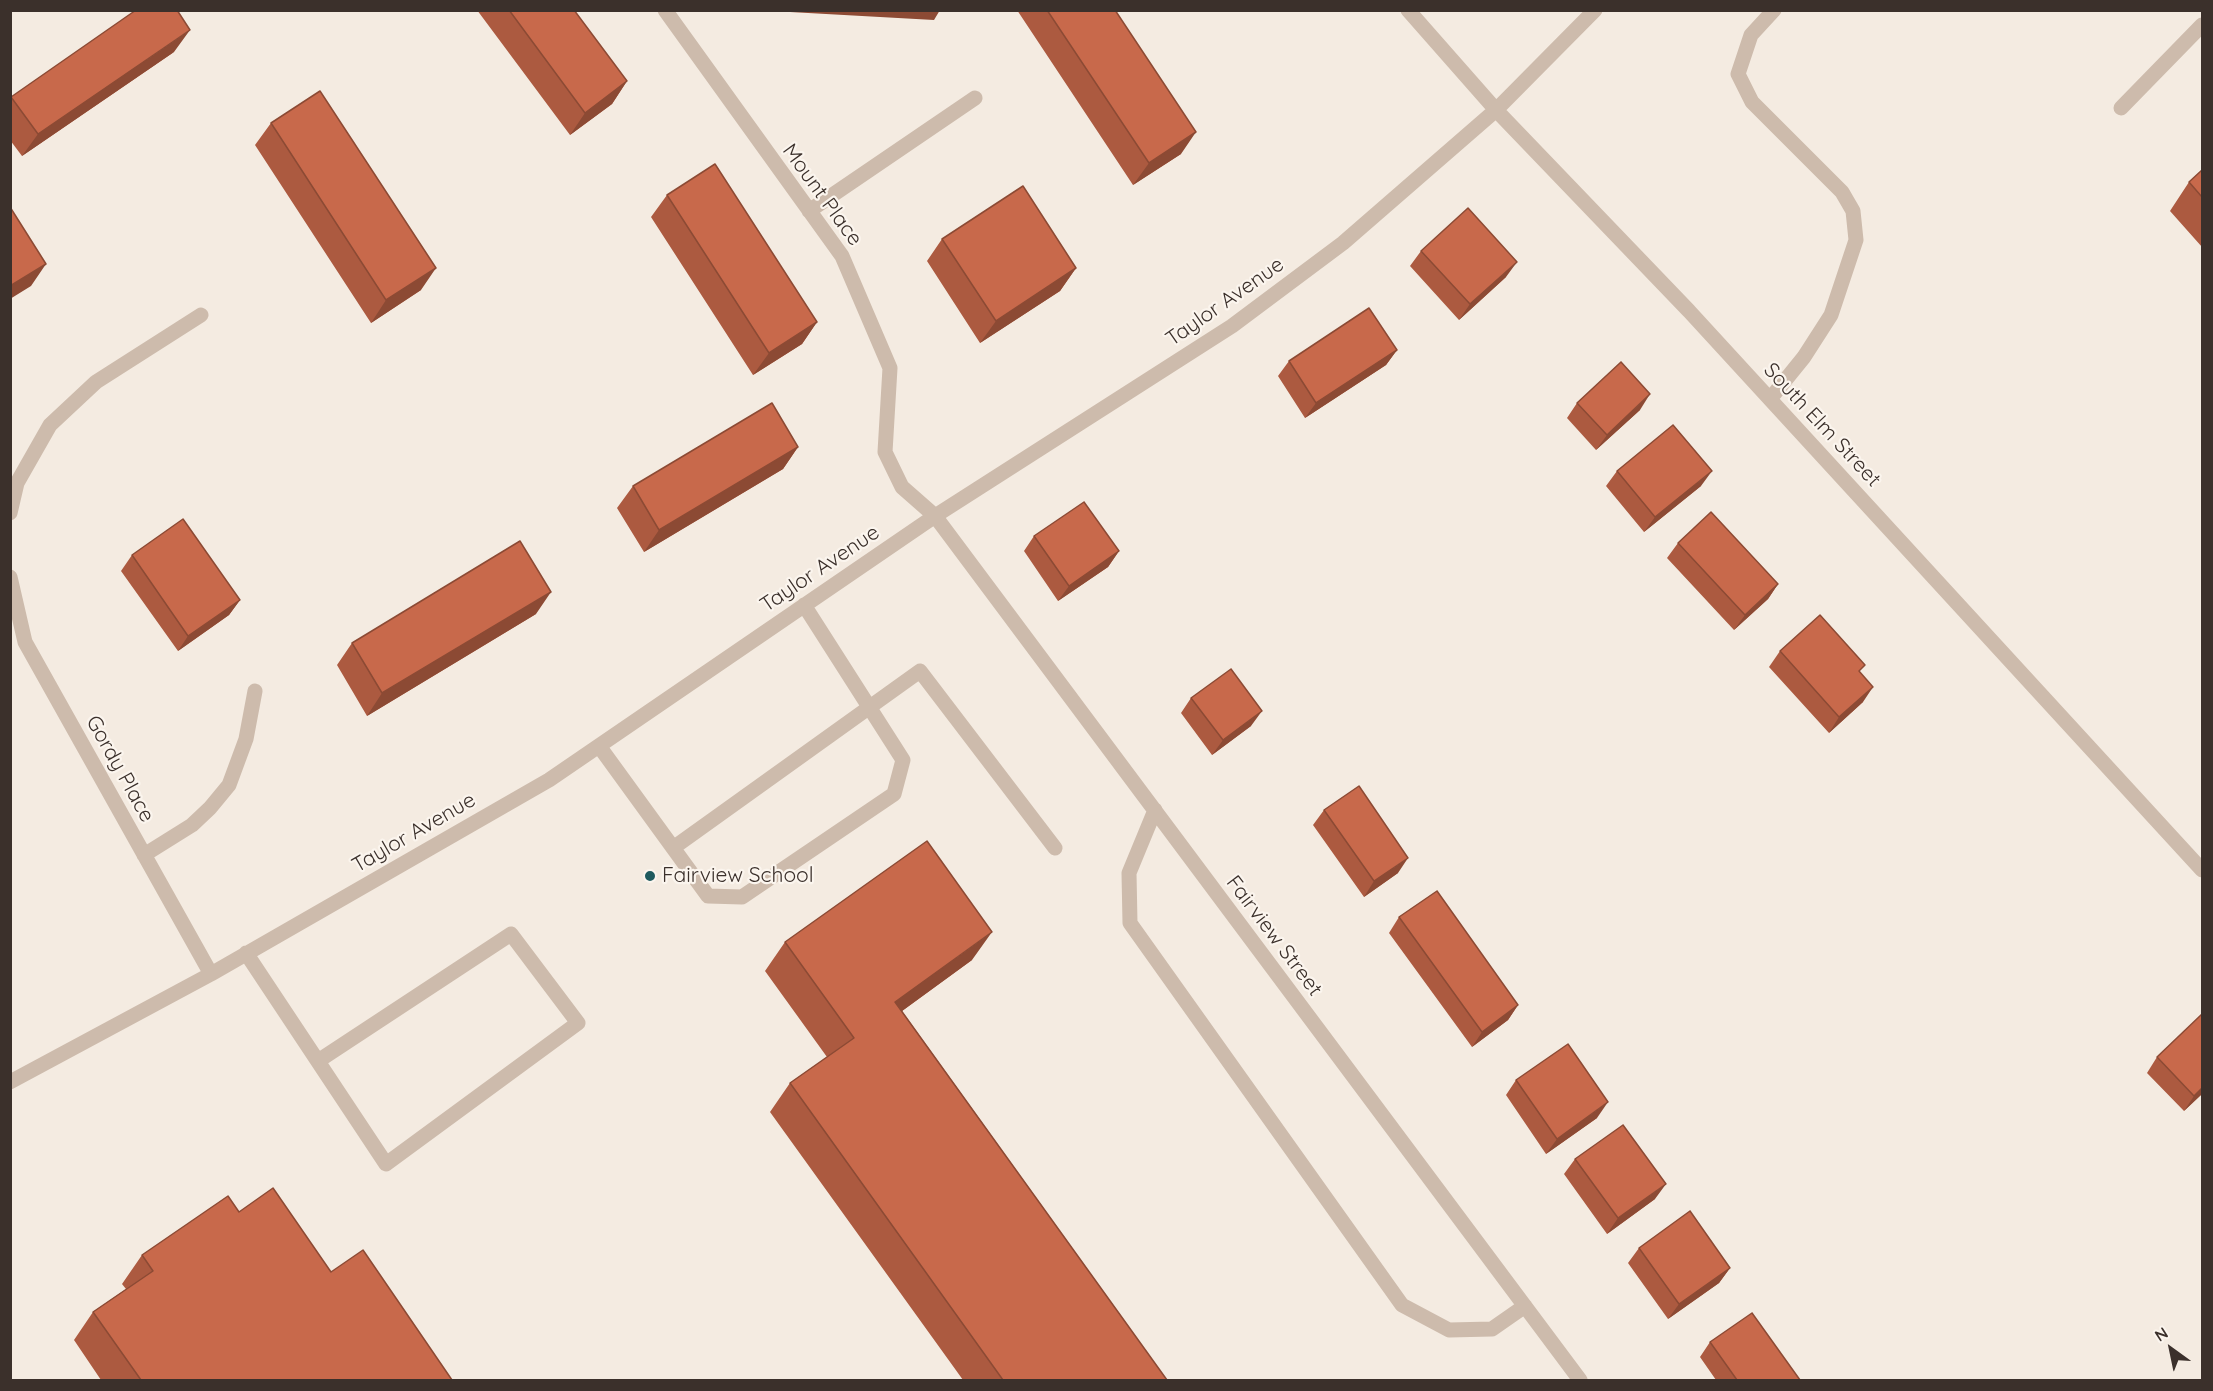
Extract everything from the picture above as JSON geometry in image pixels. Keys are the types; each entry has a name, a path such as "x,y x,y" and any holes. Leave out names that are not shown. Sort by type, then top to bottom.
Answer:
{"street":[{"name":"Mount Place","path":"665,10 842,256 890,368 885,452 902,487 935,516"},
{"name":"South Elm Street","path":"1408,10 1496,110 1689,311 2202,870"},
{"name":"Taylor Avenue","path":"10,1082 211,974 549,780 935,516 1232,326 1343,243 1496,110 1595,10"},
{"path":"1770,399 1804,357 1831,315 1856,240 1853,211 1842,192 1752,102 1738,74 1751,35 1774,10"},
{"path":"2121,108 2202,25"},
{"path":"809,211 975,98"},
{"path":"10,513 17,483 50,425 96,382 201,315"},
{"name":"Fairview Street","path":"935,516 1580,1380"},
{"name":"Gordy Place","path":"10,577 25,642 211,974"},
{"path":"599,746 708,896 742,897 894,795 903,760 804,605"},
{"path":"673,848 920,671 1055,848"},
{"path":"144,855 192,825 229,785 246,739 255,691"},
{"path":"1155,810 1129,873 1130,923 1402,1305 1449,1330 1492,1329 1525,1306"},
{"path":"246,953 386,1164 578,1023 511,934 318,1061"}],"building":[{"path":"136,10 177,10 190,30 38,134 11,97"},
{"path":"509,10 574,10 627,81 585,113"},
{"path":"1047,10 1115,10 1196,132 1149,163"},
{"path":"320,91 436,268 386,300 271,123"},
{"path":"715,164 817,322 769,353 667,195"},
{"path":"2202,170 2202,197 2189,182"},
{"path":"1023,186 1076,268 996,321 942,239"},
{"path":"10,207 46,264 10,286"},
{"path":"1468,208 1517,262 1470,304 1421,251"},
{"path":"1369,308 1397,350 1316,403 1289,361"},
{"path":"1621,362 1650,394 1607,435 1577,403"},
{"path":"772,403 798,447 659,530 633,486"},
{"path":"1673,425 1712,471 1655,517 1617,471"},
{"path":"1084,502 1119,551 1069,586 1034,536"},
{"path":"1711,512 1778,584 1745,615 1678,543"},
{"path":"183,519 240,600 188,636 132,555"},
{"path":"520,541 551,592 382,693 352,643"},
{"path":"1820,615 1865,665 1859,671 1873,687 1839,717 1780,651"},
{"path":"1231,669 1262,711 1223,740 1191,698"},
{"path":"1359,786 1408,858 1374,881 1324,810"},
{"path":"927,841 992,932 895,1002 1167,1380 1003,1380 790,1083 854,1038 785,942"},
{"path":"1437,891 1518,1005 1482,1032 1399,917"},
{"path":"2202,1014 2202,1088 2194,1096 2157,1057"},
{"path":"1568,1044 1608,1102 1557,1139 1516,1080"},
{"path":"1623,1125 1666,1184 1618,1218 1575,1159"},
{"path":"273,1188 331,1272 363,1250 452,1380 141,1380 93,1312 153,1271 142,1255 228,1196 239,1212"},
{"path":"1690,1211 1730,1268 1679,1304 1639,1248"},
{"path":"1752,1313 1800,1380 1737,1380 1710,1342"}],"place":[{"name":"Fairview School","path":"650,876"}]}
